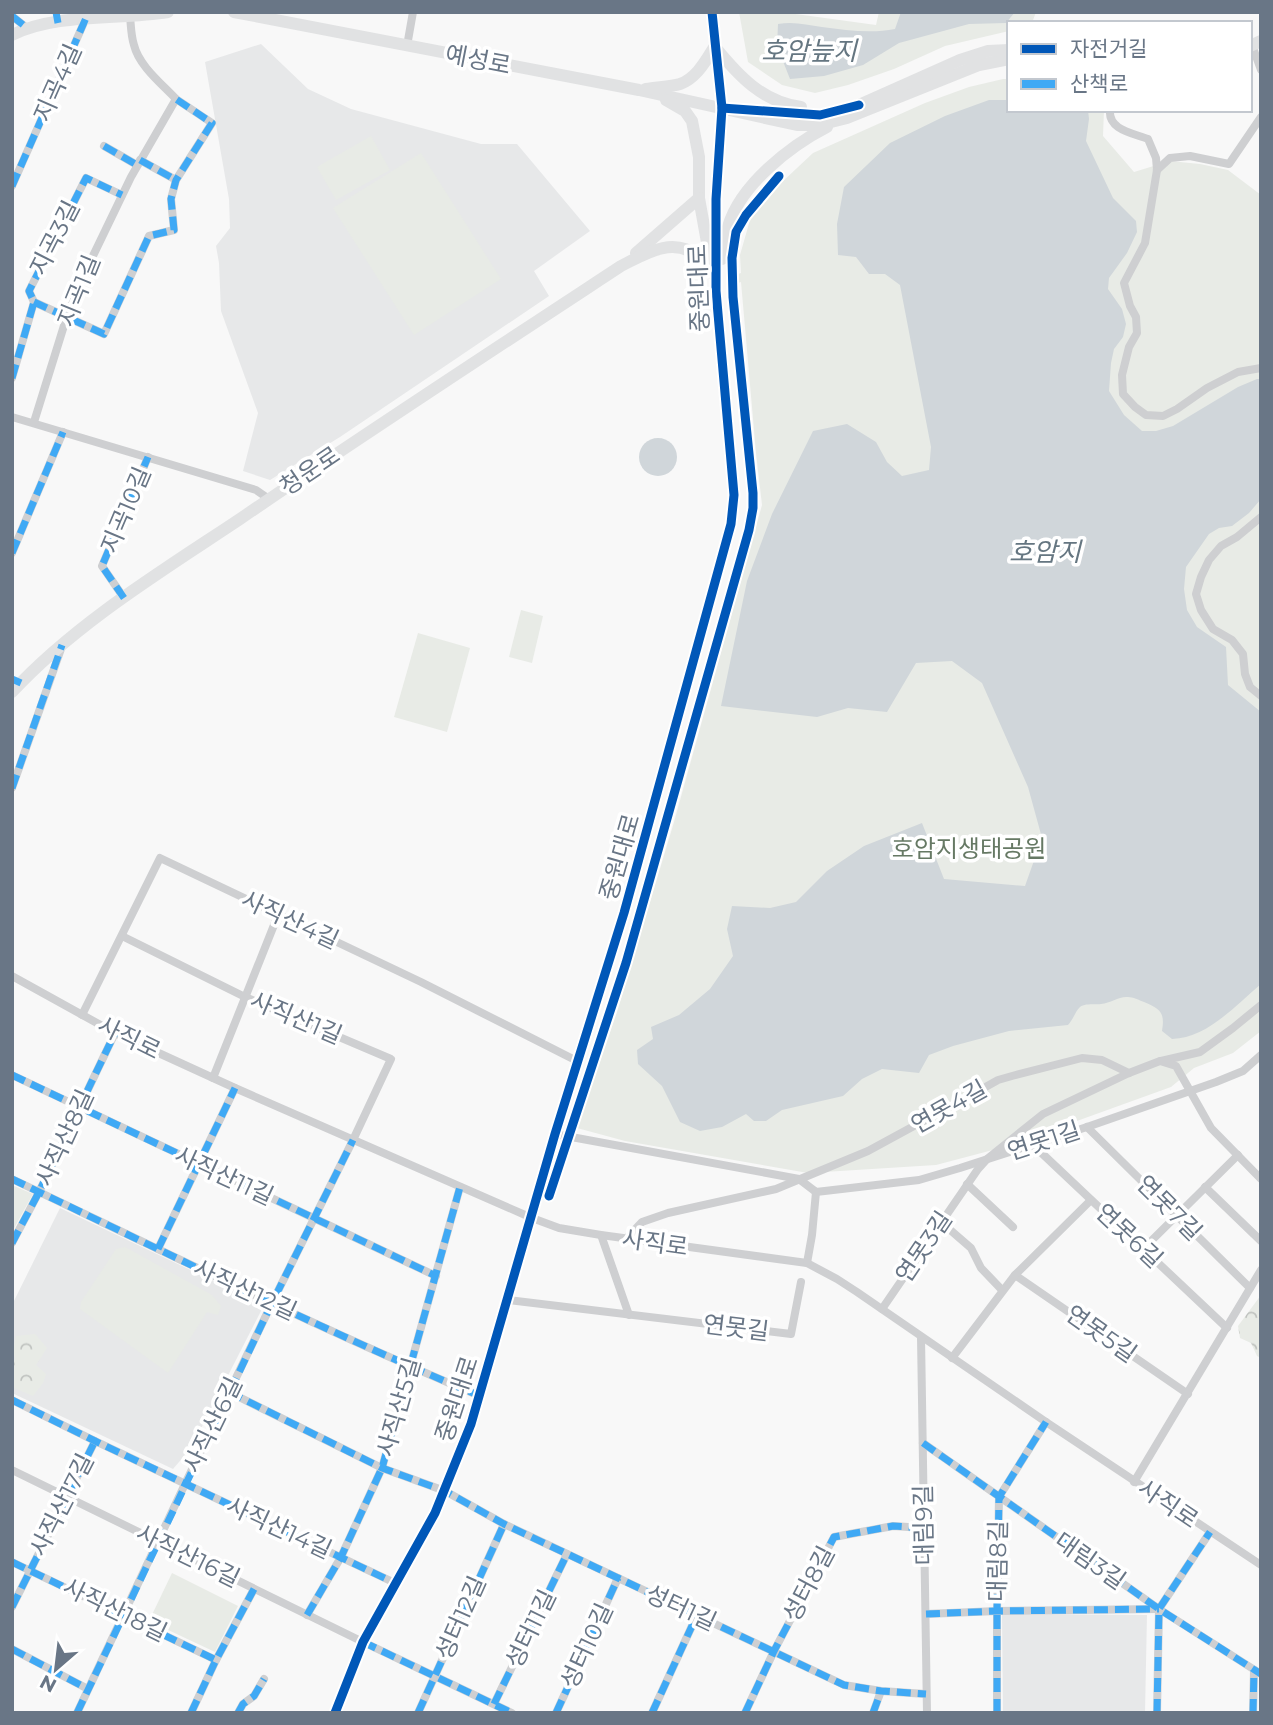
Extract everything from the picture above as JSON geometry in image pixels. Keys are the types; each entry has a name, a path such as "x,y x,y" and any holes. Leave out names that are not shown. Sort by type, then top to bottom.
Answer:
{"street":[{"path":"12,35 57,18 168,12"},
{"name":"예성로","path":"234,12 722,108"},
{"path":"407,46 413,12"},
{"name":"중원대로","path":"335,1713 363,1642 435,1514 480,1396 555,1134 629,895 731,524 734,495 716,291 716,199 722,108 712,12"},
{"path":"13,15 27,28"},
{"path":"34,302 104,334 149,236 174,230 171,199 176,180 212,123 176,99 149,70 134,47 125,15"},
{"name":"지곡4길","path":"12,186 86,18"},
{"path":"1261,32 1253,42 1261,70"},
{"path":"639,90 681,83 698,72 715,46 736,73 748,83 786,105 812,108 859,105"},
{"path":"722,108 820,116 859,105 960,60 988,51 1007,50"},
{"path":"716,291 728,225 743,195 769,167 811,135 843,119 979,65 1007,59"},
{"path":"639,90 670,102 685,111 692,121 699,157 699,198 716,291"},
{"name":"지곡1길","path":"34,422 67,316 91,260 139,162 176,99"},
{"path":"722,108 797,125 819,125 843,119"},
{"path":"1110,112 1109,117 1116,127 1148,139 1156,158 1157,170 1145,243 1124,283 1136,317 1137,333 1129,348 1122,375 1123,394 1146,415 1163,416 1238,372 1261,368"},
{"path":"1157,170 1170,158 1190,156 1229,164 1261,117"},
{"path":"104,146 176,180"},
{"name":"지곡3길","path":"12,378 34,302 29,291 86,178 122,195"},
{"path":"621,266 699,198"},
{"path":"621,266 656,249 684,248 699,257 712,273"},
{"name":"청운로","path":"15,685 124,598 336,453 621,266"},
{"name":"지곡10길","path":"12,417 256,490 269,499"},
{"path":"13,548 63,432"},
{"name":"지곡10길","path":"124,598 102,566 148,457"},
{"path":"1261,517 1222,546 1209,560 1196,594 1201,610 1213,629 1231,640 1243,654 1245,674 1250,687 1261,696"},
{"path":"12,788 62,645"},
{"name":"사직산4길","path":"82,1015 160,858 421,982 578,1061"},
{"path":"213,1078 278,915"},
{"name":"사직산1길","path":"122,936 246,997 391,1059 353,1140"},
{"name":"사직로","path":"12,976 115,1033 460,1187 559,1228 807,1263 837,1279 1134,1482 1261,1565"},
{"path":"1129,1073 1160,1061 1200,1052 1261,1005"},
{"name":"사직산8길","path":"12,1242 39,1192 115,1033"},
{"name":"연못1길","path":"816,1192 919,1180 1087,1127 1243,1071 1261,1055"},
{"name":"연못4길","path":"626,1239 642,1223 668,1213 776,1189 868,1151 982,1088 1012,1076 1082,1058 1102,1060 1129,1073"},
{"path":"1160,1061 1176,1066 1211,1128 1261,1179"},
{"name":"연못3길","path":"882,1310 978,1168 987,1159 1043,1114 1129,1073"},
{"name":"사직산11길","path":"12,1075 436,1276"},
{"path":"159,1249 235,1088"},
{"name":"연못7길","path":"1087,1127 1250,1288"},
{"path":"555,1134 799,1179 816,1192 807,1263"},
{"name":"사직산6길","path":"77,1713 229,1392 353,1140"},
{"name":"연못6길","path":"1032,1144 1227,1328"},
{"path":"1143,1249 1238,1155"},
{"name":"사직산12길","path":"12,1179 272,1303 480,1396"},
{"name":"연못3길","path":"967,1185 1013,1227"},
{"name":"사직산5길","path":"307,1615 341,1557 382,1468 460,1187"},
{"path":"1205,1187 1261,1241"},
{"path":"952,1358 1014,1275 1091,1200"},
{"path":"941,1222 971,1248 981,1268 1002,1290"},
{"path":"600,1235 629,1315"},
{"path":"1134,1482 1261,1269"},
{"name":"연못5길","path":"1014,1275 1188,1394"},
{"name":"연못길","path":"508,1300 791,1334 801,1282"},
{"name":"대림9길","path":"922,1337 927,1713"},
{"name":"성터1길","path":"229,1392 382,1468 445,1492 504,1524 844,1685 926,1694"},
{"name":"사직산14길","path":"12,1400 395,1583"},
{"name":"대림8길","path":"998,1713 999,1497 1046,1422"},
{"name":"사직산17길","path":"12,1607 95,1441"},
{"name":"대림3길","path":"923,1443 1159,1609 1257,1672"},
{"name":"사직산16길","path":"12,1470 512,1713"},
{"name":"성터12길","path":"418,1713 504,1524"},
{"name":"성터8길","path":"745,1713 834,1537 893,1526 923,1528"},
{"path":"1157,1713 1159,1609 1210,1532"},
{"name":"성터11길","path":"494,1704 567,1554"},
{"name":"사직산18길","path":"12,1562 216,1660"},
{"name":"성터10길","path":"556,1713 618,1578"},
{"path":"191,1713 254,1589"},
{"path":"926,1614 1159,1609"},
{"path":"652,1713 697,1615"},
{"path":"12,1648 88,1689"},
{"path":"1253,1713 1257,1672"},
{"path":"238,1713 243,1704 254,1696 264,1679"},
{"path":"873,1713 881,1691"}],"shaded area":[{"path":"261,44 308,89 351,109 481,144 517,144 590,231 534,271 549,296 340,437 270,480 243,471 258,413 221,311 216,246 230,228 229,199 205,62"},
{"path":"60,1208 258,1302 261,1311 191,1448 173,1469 12,1393 12,1305"},
{"path":"1002,1614 1147,1615 1145,1713 1003,1713"}],"green space":[{"path":"739,12 781,12 876,25 879,12 1036,12 1033,21 1007,21 1007,31 945,46 894,69 815,93 782,85 748,62"},
{"name":"호암지","path":"1007,79 1007,112 1104,112 1103,136 1134,172 1170,161 1200,164 1228,170 1261,195 1261,1031 1233,1053 1194,1068 1171,1087 1008,1146 936,1165 808,1173 625,1141 577,1128 617,1012 674,822 762,505 741,282 735,284 735,275 741,273 740,255 750,220 781,183 813,153 925,103 969,87"},
{"path":"371,136 390,170 336,200 317,167"},
{"path":"421,153 501,279 414,335 333,208"},
{"path":"521,610 543,616 532,663 509,657"},
{"path":"418,633 470,648 447,732 394,717"},
{"path":"12,1185 33,1194 12,1232"},
{"path":"125,1247 212,1295 221,1306 218,1315 207,1312 168,1373 80,1309 81,1302 116,1249"},
{"path":"1261,1295 1261,1358 1257,1356 1251,1343 1240,1338 1238,1326"},
{"path":"35,1334 47,1348 36,1365 46,1374 33,1396 12,1387 12,1364 15,1359 13,1350 16,1336"},
{"path":"172,1573 238,1606 215,1652 149,1621"}],"water":[{"name":"호암늪지","path":"901,12 1015,12 1006,23 969,24 899,43 863,65 824,76 790,79 777,46 778,24 795,23 858,31 895,29"},
{"name":"호암지","path":"989,100 1007,100 1007,112 1088,112 1086,141 1113,198 1136,221 1137,232 1127,253 1109,278 1108,289 1122,309 1126,324 1123,337 1114,349 1109,391 1124,415 1142,431 1156,431 1173,426 1238,387 1261,379 1261,499 1232,526 1219,528 1209,534 1186,567 1184,589 1187,610 1197,627 1226,647 1228,685 1261,712 1261,984 1209,1027 1185,1037 1172,1039 1162,1031 1162,1016 1154,1007 1134,998 1121,998 1082,1006 1068,1025 1009,1031 953,1046 929,1055 919,1073 882,1069 862,1079 843,1096 782,1110 766,1121 754,1121 746,1114 722,1127 700,1131 680,1122 662,1086 638,1064 637,1050 653,1039 651,1027 679,1015 710,989 733,956 727,929 732,906 770,908 796,902 827,871 864,846 922,823 944,879 1025,886 1042,838 1028,787 982,683 952,661 916,663 887,712 848,708 817,717 721,706 747,581 772,514 813,431 847,424 876,442 887,462 902,476 929,470 931,447 900,285 885,274 869,274 856,257 838,255 837,224 844,187 890,143 945,116"},
{"path":"658,438 672,443 677,457 672,471 658,476 644,471 639,457 644,443"}],"marked path":[{"path":"56,12 58,23"},
{"path":"12,16 27,28"},
{"path":"12,186 86,18"},
{"path":"34,302 104,334 149,236 174,230 171,199 176,180 212,123 176,99"},
{"path":"104,146 137,165"},
{"path":"140,160 176,180"},
{"path":"12,378 34,302 29,291 86,178 122,195"},
{"path":"12,553 63,432"},
{"path":"124,598 102,566 148,457"},
{"path":"12,788 62,645"},
{"path":"12,679 21,683"},
{"path":"12,1243 115,1033"},
{"path":"12,1075 436,1276"},
{"path":"158,1249 235,1088"},
{"path":"77,1713 272,1303 353,1140"},
{"path":"12,1179 303,1318 480,1396"},
{"path":"307,1615 341,1557 382,1468 460,1187"},
{"path":"229,1392 382,1468 445,1491 504,1524 844,1685 926,1694"},
{"path":"12,1400 395,1583"},
{"path":"997,1713 999,1497 1046,1422"},
{"path":"12,1607 95,1441"},
{"path":"923,1443 1159,1609 1261,1674"},
{"path":"418,1713 504,1524"},
{"path":"745,1713 834,1537 893,1526 923,1528"},
{"path":"1157,1713 1159,1609 1210,1532"},
{"path":"494,1704 567,1554"},
{"path":"12,1562 216,1660"},
{"path":"556,1713 618,1578"},
{"path":"191,1713 254,1589"},
{"path":"926,1614 1159,1609"},
{"path":"652,1713 697,1615"},
{"path":"363,1642 512,1713"},
{"path":"12,1649 88,1689"},
{"path":"1253,1713 1254,1670"},
{"path":"238,1713 243,1704 254,1696 264,1679"},
{"path":"873,1713 881,1691"}],"cycle path":[{"path":"335,1713 363,1642 435,1513 471,1424 555,1134 624,913 731,524 734,495 716,291 716,199 722,108 712,12"},
{"path":"722,108 820,115 859,105"},
{"path":"549,1196 626,963 749,530 753,493 733,297 732,258 736,232 746,215 779,176"}],"park label":[{"name":"호암지생태공원","path":"969,849"}]}
